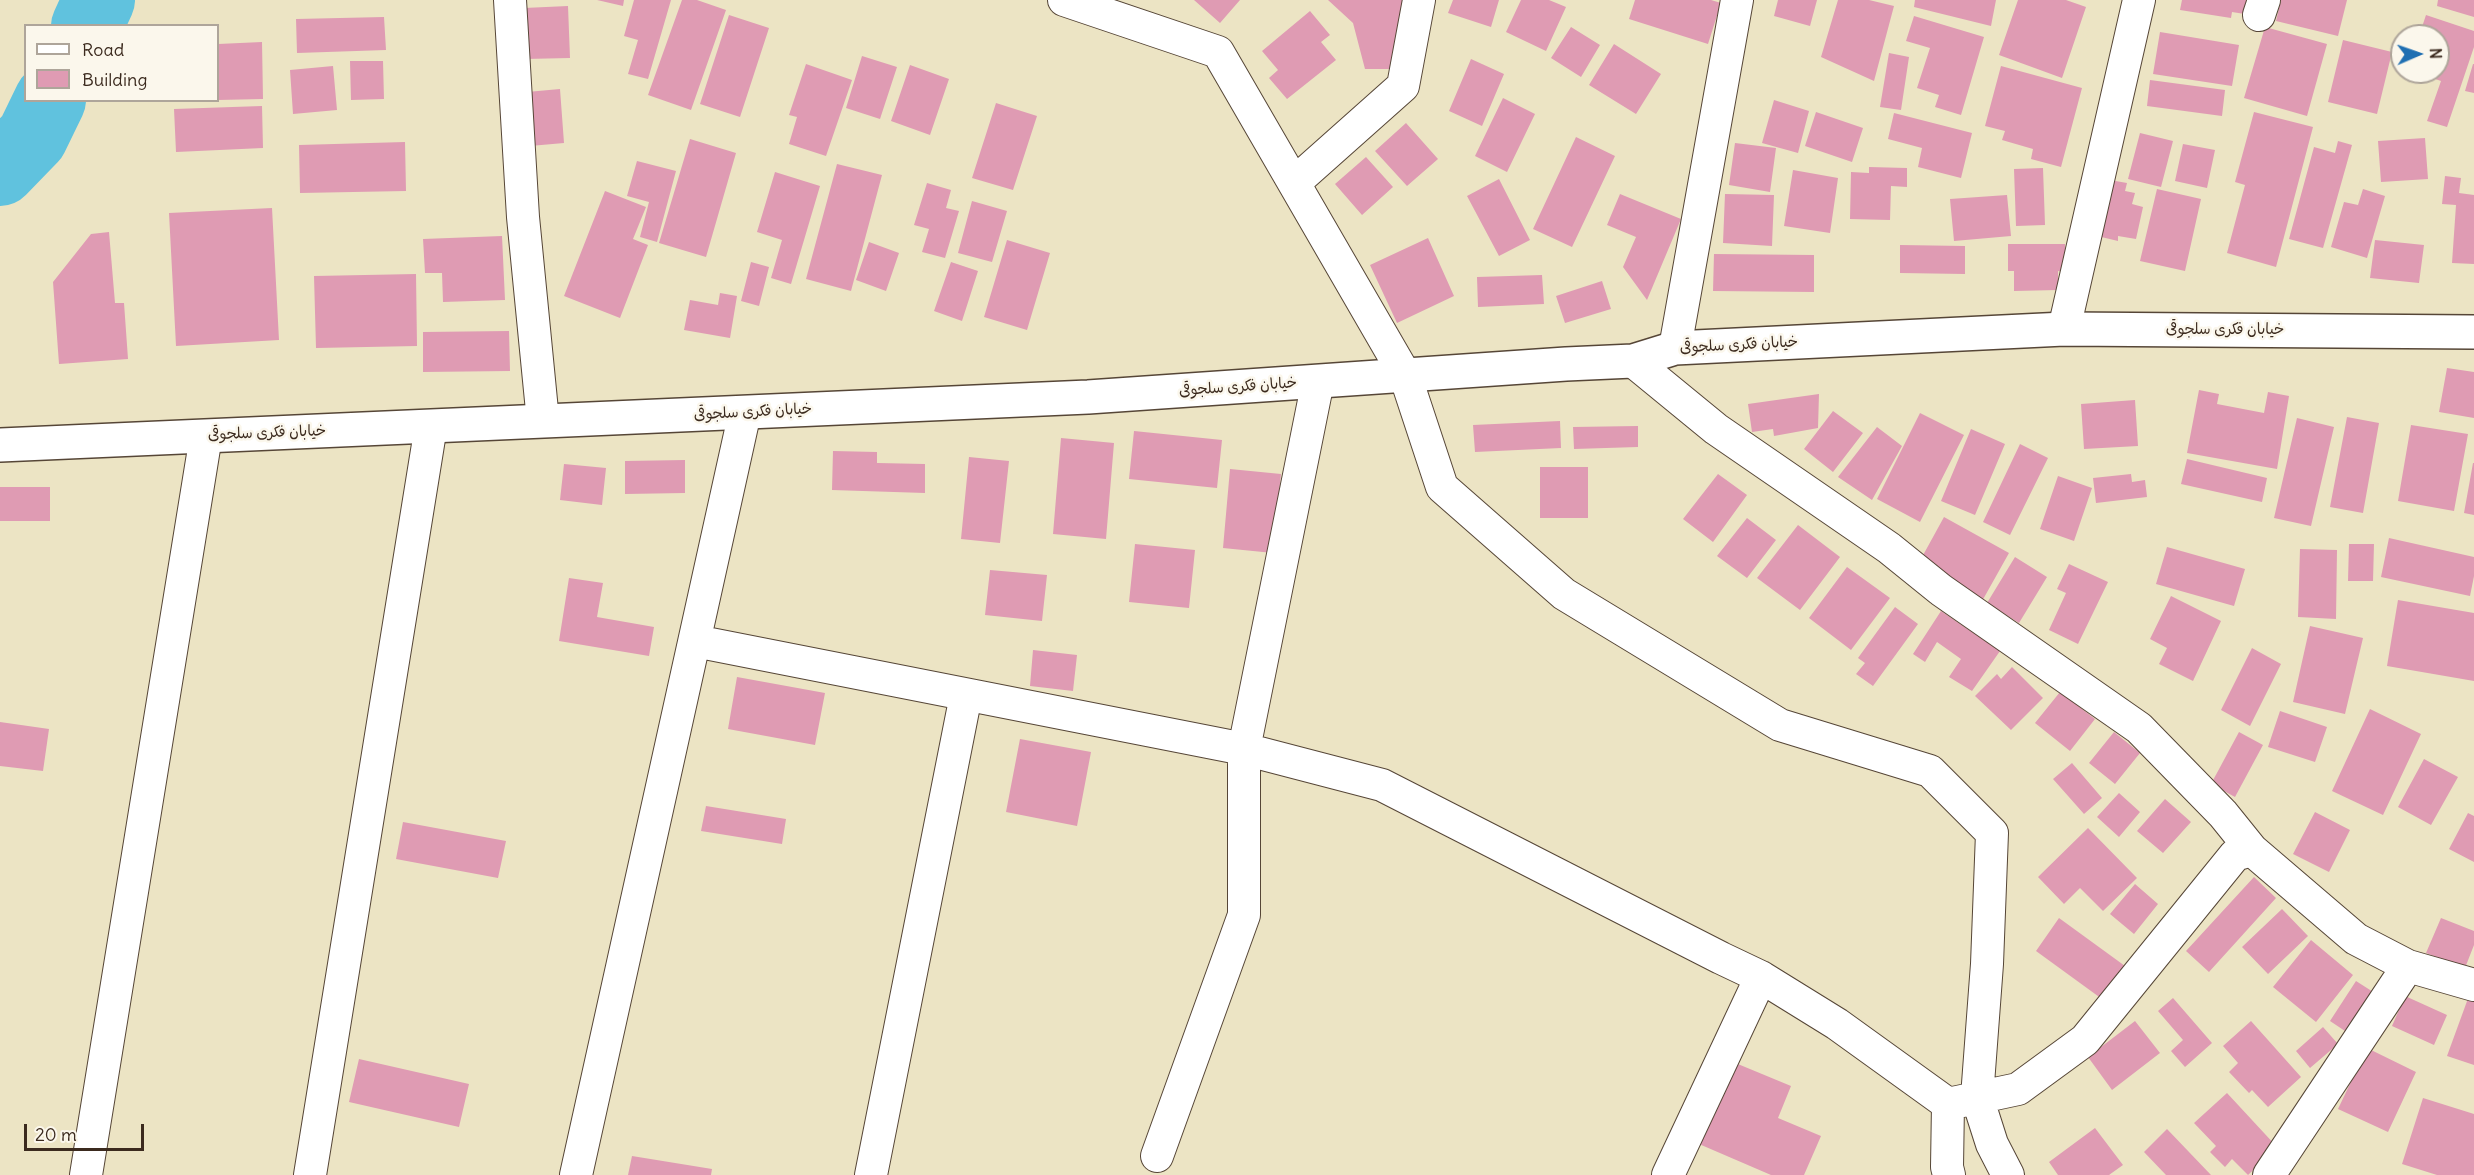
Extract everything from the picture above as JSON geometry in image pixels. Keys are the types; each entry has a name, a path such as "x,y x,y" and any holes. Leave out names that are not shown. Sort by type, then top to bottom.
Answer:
{"street":[{"path":"510,0 523,217 543,421"},
{"path":"1064,0 1218,51 1405,375 1442,487 1564,594 1780,725 1930,771 1992,833 1987,964 1947,1167 1949,1175"},
{"path":"1294,183 1403,86 1419,0"},
{"path":"1676,348 1737,0"},
{"path":"2064,329 2139,0"},
{"name":"خیابان فکری سلجوقی","path":"0,445 1088,397 1633,361 1676,348 2064,329 2474,332"},
{"path":"1633,361 1716,429 1888,548 1941,590 2139,728 2223,814 2252,850 2356,939 2408,966 2474,985"},
{"path":"1157,1156 1244,915 1244,749 1318,381"},
{"path":"576,1175 745,412"},
{"path":"310,1175 430,426"},
{"path":"86,1175 206,436"},
{"path":"695,640 1244,749 1382,785 1761,977 1962,1100 1992,1144 2008,1175"},
{"path":"871,1175 966,694"},
{"path":"1962,1100 2018,1089 2085,1040 2235,855 2252,850"},
{"path":"2269,1175 2408,966"},
{"path":"1668,1175 1761,977"}],"building":[{"path":"597,0 624,0 623,6"},
{"path":"634,0 671,0 648,79 628,74 638,40 624,36"},
{"path":"682,0 697,0 726,10 691,110 648,95"},
{"path":"1194,0 1240,0 1220,23"},
{"path":"1328,0 1403,0 1394,69 1365,69 1353,23"},
{"path":"1453,0 1499,0 1491,27 1448,13"},
{"path":"1521,0 1549,0 1566,7 1546,51 1506,32"},
{"path":"1635,0 1711,0 1721,3 1708,44 1629,19"},
{"path":"1778,0 1817,0 1810,26 1774,16"},
{"path":"1838,0 1869,0 1894,6 1874,81 1821,57"},
{"path":"1915,0 1996,0 1991,26 1914,7"},
{"path":"2018,0 2066,0 2086,7 2062,78 1999,55"},
{"path":"2182,0 2254,0 2251,15 2232,12 2231,18 2180,10"},
{"path":"2281,0 2347,0 2338,36 2276,21"},
{"path":"2438,0 2474,0 2474,17 2437,6"},
{"path":"568,6 570,58 525,59 524,8"},
{"path":"1310,11 1330,35 1321,42 1336,60 1287,99 1269,78 1278,70 1262,51"},
{"path":"729,15 769,28 740,117 700,104"},
{"path":"2426,15 2474,31 2474,47 2447,127 2427,121 2440,84 2450,84 2450,24 2423,24"},
{"path":"1914,16 1984,37 1961,115 1935,107 1939,95 1917,88 1930,48 1906,41"},
{"path":"384,17 386,50 297,53 296,19"},
{"path":"1571,27 1600,45 1581,77 1551,58"},
{"path":"2265,27 2327,44 2307,116 2244,98"},
{"path":"2160,32 2239,45 2232,86 2153,74"},
{"path":"2343,40 2390,52 2377,114 2328,102"},
{"path":"262,42 263,99 219,100 219,44"},
{"path":"1614,44 1661,74 1636,114 1589,85"},
{"path":"1889,53 1909,57 1901,110 1880,107"},
{"path":"862,56 897,67 880,119 846,108"},
{"path":"1471,59 1504,74 1482,126 1449,111"},
{"path":"350,61 383,61 384,99 351,100"},
{"path":"806,64 852,80 826,156 789,144 797,117 789,115"},
{"path":"2474,64 2474,93 2465,91"},
{"path":"910,65 949,79 930,135 891,121"},
{"path":"333,66 337,110 293,114 290,70"},
{"path":"2001,66 2082,88 2061,167 2031,159 2033,149 2002,140 2005,131 1985,126"},
{"path":"2150,80 2225,90 2222,116 2147,106"},
{"path":"560,89 564,143 530,146 527,92"},
{"path":"1503,98 1535,114 1507,172 1475,156"},
{"path":"1774,100 1809,111 1798,153 1762,143"},
{"path":"996,103 1037,116 1013,190 972,178"},
{"path":"262,106 263,148 176,152 174,109"},
{"path":"1816,112 1863,128 1852,162 1805,146"},
{"path":"2254,112 2313,127 2276,267 2227,253 2245,185 2235,182"},
{"path":"1894,113 1972,133 1961,178 1918,167 1922,148 1888,139"},
{"path":"1406,123 1438,159 1407,186 1375,151"},
{"path":"2140,133 2173,141 2161,187 2128,179"},
{"path":"1576,137 1615,156 1572,247 1533,229"},
{"path":"2425,138 2428,179 2381,182 2378,141"},
{"path":"690,139 736,153 706,257 659,243"},
{"path":"2338,141 2352,145 2323,248 2289,239 2314,147 2335,153"},
{"path":"405,142 406,191 300,193 299,145"},
{"path":"1735,143 1776,148 1770,192 1729,185"},
{"path":"2183,144 2215,150 2207,188 2175,181"},
{"path":"1366,157 1393,187 1362,215 1335,184"},
{"path":"637,161 676,171 657,242 640,237 649,202 627,196"},
{"path":"837,164 882,175 851,291 806,279"},
{"path":"1869,167 1907,168 1907,187 1891,186 1890,220 1850,219 1851,172 1869,173"},
{"path":"2043,168 2045,225 2016,226 2014,169"},
{"path":"1793,170 1838,178 1830,233 1784,226"},
{"path":"775,172 820,186 791,284 771,278 782,240 757,232"},
{"path":"2445,176 2461,178 2459,193 2474,195 2474,264 2452,263 2456,205 2442,204"},
{"path":"1499,179 1530,240 1499,256 1467,196"},
{"path":"2104,179 2127,183 2125,191 2135,193 2132,204 2143,207 2136,239 2118,236 2118,241 2093,235"},
{"path":"927,183 951,190 946,208 959,211 945,258 922,252 929,229 914,225"},
{"path":"2157,189 2201,199 2185,271 2140,261"},
{"path":"2363,189 2385,196 2367,258 2331,247 2344,202 2358,205"},
{"path":"605,191 646,207 633,239 648,245 620,318 564,296"},
{"path":"1620,194 1681,219 1647,300 1623,267 1636,237 1607,225"},
{"path":"1725,194 1774,195 1772,246 1723,243"},
{"path":"2007,195 2011,236 1954,241 1950,199"},
{"path":"972,201 1007,211 992,262 958,253"},
{"path":"272,208 279,340 176,346 169,213"},
{"path":"109,232 115,303 124,303 128,359 59,364 53,282 91,234"},
{"path":"502,236 505,300 443,302 442,273 425,273 423,239"},
{"path":"1428,238 1454,296 1397,323 1370,265"},
{"path":"1007,240 1050,253 1027,330 984,317"},
{"path":"2375,240 2424,245 2419,283 2370,278"},
{"path":"869,242 899,253 886,291 856,280"},
{"path":"2008,244 2065,244 2065,272 2058,271 2058,290 2014,291 2014,271 2008,271"},
{"path":"1900,245 1965,246 1965,274 1900,273"},
{"path":"1714,254 1814,255 1814,292 1713,291"},
{"path":"751,262 769,267 759,306 741,301"},
{"path":"951,262 978,271 962,321 934,311"},
{"path":"416,274 417,346 316,348 314,276"},
{"path":"1542,275 1544,304 1478,307 1477,277"},
{"path":"1602,281 1611,309 1565,323 1556,296"},
{"path":"720,293 737,296 730,338 684,330 690,300 718,305"},
{"path":"509,331 510,371 423,372 423,332"},
{"path":"2447,368 2474,372 2474,418 2439,412"},
{"path":"2199,390 2219,394 2217,404 2264,413 2268,392 2289,396 2277,469 2187,453"},
{"path":"1819,394 1818,428 1774,436 1773,429 1752,432 1748,404"},
{"path":"2135,400 2138,446 2084,449 2081,404"},
{"path":"1833,411 1863,433 1833,472 1804,449"},
{"path":"1920,413 1964,435 1920,522 1877,499"},
{"path":"2347,417 2379,423 2363,513 2330,507"},
{"path":"2297,418 2334,427 2311,526 2274,518"},
{"path":"1560,421 1561,448 1475,452 1473,425"},
{"path":"2411,425 2468,434 2454,511 2398,501"},
{"path":"1638,426 1638,447 1574,449 1573,427"},
{"path":"1877,427 1902,446 1872,500 1838,477"},
{"path":"1971,429 2005,444 1975,515 1941,501"},
{"path":"1134,431 1222,440 1217,488 1129,479"},
{"path":"1061,438 1114,443 1106,539 1053,534"},
{"path":"2020,444 2048,458 2010,535 1983,522"},
{"path":"833,451 877,452 877,463 925,464 925,493 832,490"},
{"path":"969,457 1009,461 1000,543 961,539"},
{"path":"2187,459 2267,478 2262,502 2181,484"},
{"path":"685,460 685,493 625,494 625,461"},
{"path":"2474,463 2474,515 2464,513"},
{"path":"564,464 606,468 602,505 560,500"},
{"path":"1540,467 1588,467 1588,518 1540,518"},
{"path":"1230,469 1281,474 1273,553 1223,548"},
{"path":"1718,474 1747,495 1713,542 1683,519"},
{"path":"2131,474 2132,482 2145,480 2147,497 2096,503 2093,478"},
{"path":"2058,476 2092,488 2074,541 2040,529"},
{"path":"0,487 50,487 50,521 0,521"},
{"path":"1944,517 2009,553 1981,603 1916,568"},
{"path":"1747,518 1776,540 1747,578 1717,556"},
{"path":"1798,525 1840,557 1800,610 1757,578"},
{"path":"2389,538 2474,557 2474,576 2470,596 2381,577"},
{"path":"1135,544 1195,550 1189,608 1129,602"},
{"path":"2349,544 2374,544 2373,581 2348,581"},
{"path":"2167,547 2245,569 2234,606 2156,584"},
{"path":"2300,549 2337,550 2336,619 2298,617"},
{"path":"2015,557 2047,577 2019,623 1987,603"},
{"path":"2069,564 2108,582 2078,644 2049,630 2066,593 2057,589"},
{"path":"1847,567 1890,598 1851,650 1809,618"},
{"path":"990,570 1047,575 1042,621 985,615"},
{"path":"569,578 603,583 597,617 654,627 649,656 559,641"},
{"path":"2171,596 2221,621 2193,681 2159,664 2167,648 2150,639"},
{"path":"2398,600 2474,613 2474,681 2387,666"},
{"path":"1895,607 1918,624 1873,686 1856,674 1865,663 1858,658"},
{"path":"1941,611 2000,651 1972,691 1949,677 1961,659 1937,642 1925,662 1913,654"},
{"path":"2310,626 2363,638 2345,714 2293,702"},
{"path":"2252,648 2281,664 2250,726 2221,710"},
{"path":"1033,650 1077,655 1073,691 1030,686"},
{"path":"2012,667 2043,698 2011,730 1975,696 1997,674 2001,679"},
{"path":"737,677 825,693 815,745 728,729"},
{"path":"2060,692 2095,719 2070,751 2035,723"},
{"path":"2370,709 2421,734 2383,815 2332,791"},
{"path":"2280,711 2327,727 2315,762 2268,747"},
{"path":"0,722 49,729 43,771 0,766"},
{"path":"2114,732 2140,753 2115,784 2089,763"},
{"path":"2239,732 2263,745 2235,797 2211,784"},
{"path":"1020,739 1091,752 1077,826 1006,812"},
{"path":"2424,759 2458,777 2431,825 2398,807"},
{"path":"2072,763 2102,798 2084,814 2053,779"},
{"path":"2119,793 2140,812 2119,837 2097,817"},
{"path":"2165,799 2191,822 2163,853 2137,831"},
{"path":"706,806 786,819 782,844 701,831"},
{"path":"2315,812 2350,830 2329,872 2293,854"},
{"path":"2468,813 2474,816 2474,862 2449,849"},
{"path":"403,822 506,841 498,878 396,859"},
{"path":"2088,828 2137,878 2103,911 2080,888 2064,904 2038,877"},
{"path":"2254,877 2276,898 2209,972 2186,951"},
{"path":"2135,884 2158,904 2134,934 2110,914"},
{"path":"2282,909 2308,936 2268,974 2242,947"},
{"path":"2059,918 2125,966 2102,999 2036,951"},
{"path":"2441,918 2474,931 2474,945 2465,968 2426,953"},
{"path":"2311,940 2353,975 2316,1022 2273,987"},
{"path":"2356,981 2381,997 2354,1037 2330,1021"},
{"path":"2470,993 2474,995 2474,1065 2447,1056"},
{"path":"2405,996 2447,1015 2434,1045 2392,1026"},
{"path":"2173,998 2212,1043 2185,1067 2171,1051 2183,1040 2158,1011"},
{"path":"2135,1021 2160,1053 2112,1090 2088,1057"},
{"path":"2251,1021 2301,1077 2268,1107 2252,1090 2249,1093 2229,1072 2238,1063 2223,1046"},
{"path":"2323,1027 2338,1044 2310,1068 2296,1051"},
{"path":"2367,1048 2416,1072 2388,1132 2338,1109"},
{"path":"359,1059 469,1084 459,1127 349,1102"},
{"path":"1733,1062 1791,1086 1778,1118 1821,1136 1804,1175 1771,1175 1699,1144"},
{"path":"2227,1093 2277,1147 2248,1175 2232,1159 2225,1167 2210,1152 2216,1146 2194,1123"},
{"path":"2423,1098 2474,1114 2474,1175 2437,1175 2402,1164"},
{"path":"2095,1128 2123,1165 2109,1175 2058,1175 2049,1162"},
{"path":"2167,1129 2211,1175 2166,1175 2144,1152"},
{"path":"632,1156 712,1169 711,1175 628,1175"}],"waterway":[{"path":"88,24 99,0"},
{"path":"0,170 32,137 49,102"}]}
